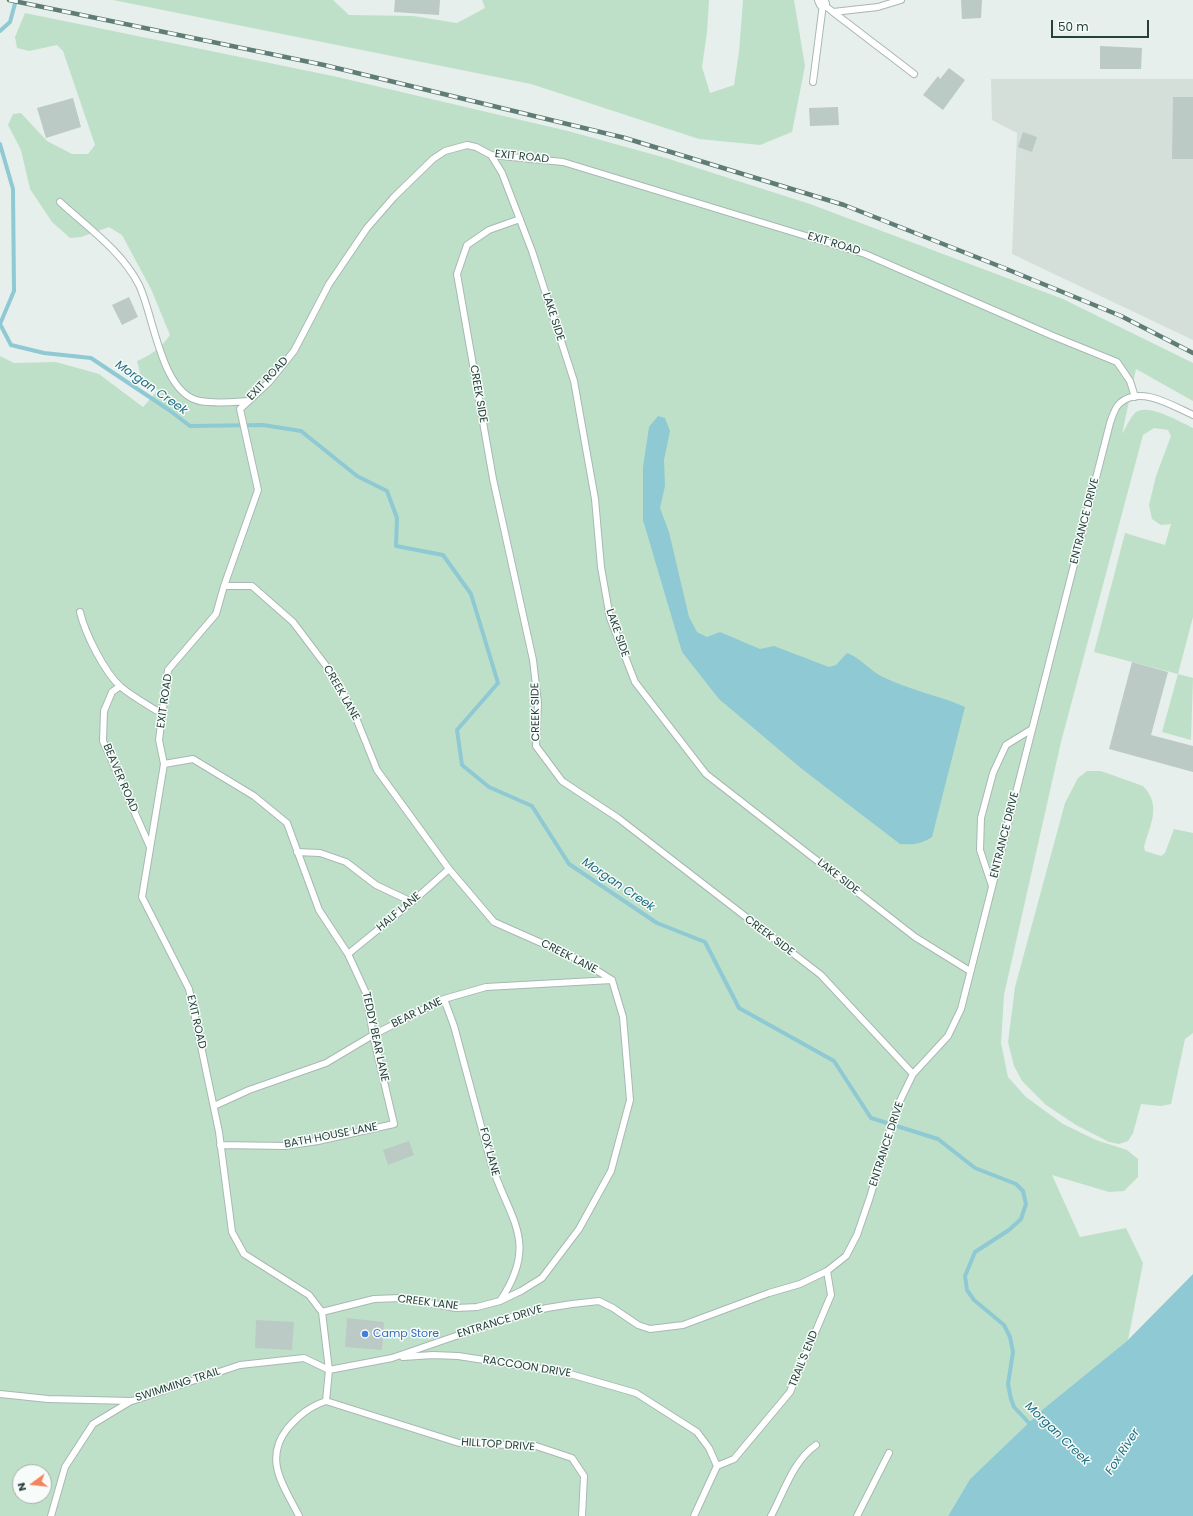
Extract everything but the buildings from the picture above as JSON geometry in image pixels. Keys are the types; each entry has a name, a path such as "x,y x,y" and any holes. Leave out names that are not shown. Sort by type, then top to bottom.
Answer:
{"lane":[{"path":"833,12 878,7 901,0"},
{"path":"822,2 914,74"},
{"path":"813,82 822,2"},
{"name":"EXIT ROAD","path":"322,1312 309,1295 244,1254 232,1232 214,1106 189,989 142,897 164,764 159,740 168,670 216,614 224,586 258,490 240,409 269,382 294,351 329,284 367,228 394,197 433,159 445,151 467,145 476,147 491,155 563,162 865,254 1046,333 1117,362 1130,381 1135,397"},
{"name":"LAKE SIDE","path":"491,155 502,173 532,251 574,382 595,499 601,567 610,618 635,682 706,774 915,937 970,971"},
{"path":"60,202 124,261 138,285 148,309 160,350 169,372 181,391 189,398 200,401 248,401"},
{"name":"CREEK SIDE","path":"520,219 489,230 467,245 457,274 493,479 533,660 538,703 536,746 562,781 618,818 821,975 913,1074"},
{"path":"1135,397 1142,396 1162,401 1193,415"},
{"name":"ENTRANCE DRIVE","path":"328,1370 392,1358 511,1317 547,1308 599,1301 613,1308 638,1325 650,1329 683,1325 769,1293 800,1284 827,1272 846,1256 857,1235 886,1146 897,1106 913,1074 948,1036 961,1009 1110,423 1119,404 1129,398 1135,397"},
{"name":"CREEK LANE","path":"224,586 252,586 293,622 330,671 354,713 377,770 449,869 494,922 582,961 612,980 622,1017 630,1100 611,1171 579,1229 542,1278 521,1291 500,1301 477,1307 456,1308 401,1298 374,1300 322,1312"},
{"path":"80,612 84,629 104,664 120,686 162,714"},
{"name":"BEAVER ROAD","path":"120,686 112,692 104,711 103,741 150,848"},
{"path":"992,887 980,850 981,818 991,780 1006,745 1032,729"},
{"name":"TEDDY BEAR LANE","path":"164,764 193,759 254,796 287,822 319,910 348,954 366,993 373,1035 394,1124"},
{"path":"297,852 320,853 346,862 376,885 412,902"},
{"name":"HALF LANE","path":"348,954 412,902 449,869"},
{"name":"BEAR LANE","path":"214,1106 249,1090 326,1063 373,1035 444,999 486,987 612,980"},
{"name":"FOX LANE","path":"444,999 454,1026 497,1183 506,1198 516,1223 520,1243 518,1264 511,1283 500,1301"},
{"name":"BATH HOUSE LANE","path":"220,1145 285,1146 318,1141 394,1124"},
{"name":"TRAIL'S END","path":"717,1466 734,1459 790,1392 830,1295 827,1272"},
{"path":"299,1516 278,1474 275,1454 281,1437 297,1416 312,1406 326,1401 328,1370 322,1312"},
{"name":"RACCOON DRIVE","path":"392,1358 433,1355 458,1356 564,1372 636,1393 697,1432 709,1448 717,1466"},
{"name":"SWIMMING TRAIL","path":"0,1394 48,1400 132,1401 240,1366 304,1358 328,1370"},
{"path":"51,1516 65,1467 93,1424 132,1401"},
{"name":"HILLTOP DRIVE","path":"326,1401 459,1443 536,1446 572,1458 584,1476 582,1516"},
{"path":"771,1516 796,1467 808,1451 816,1446"},
{"path":"857,1516 889,1452"},
{"path":"694,1516 717,1466"}],"shaded area":[{"path":"991,79 1193,79 1193,340 1012,254 1017,133 992,120"}],"green space":[{"path":"113,0 333,0 349,15 413,16 457,23 485,8 482,0 709,0 707,32 702,67 710,93 734,85 739,52 743,0 794,0 805,66 792,132 760,145 699,139 531,84"},
{"path":"25,13 333,76 568,131 666,158 810,204 1063,299 1193,363 1193,401 1136,369 1122,434 1133,415 1140,410 1155,411 1164,414 1193,428 1193,617 1178,674 1094,652 1125,533 1165,545 1171,524 1161,525 1152,519 1149,505 1156,476 1171,436 1168,430 1154,428 1143,435 1061,742 1004,995 1001,1043 1008,1077 1026,1097 1063,1124 1096,1140 1127,1150 1138,1159 1138,1177 1124,1191 1109,1192 1052,1175 1080,1237 1126,1228 1143,1263 1128,1340 1042,1410 970,1479 948,1516 0,1516 0,356 14,363 56,362 99,374 143,407 158,390 141,377 137,361 155,351 170,335 151,289 122,235 109,227 81,237 70,238 52,222 30,189 21,150 8,125 13,114 21,113 47,141 72,154 88,154 95,145 63,51 57,45 29,51 17,48 15,37"},
{"path":"1178,674 1193,678 1191,740 1162,732"},
{"path":"1087,771 1101,771 1143,786 1149,793 1152,800 1153,815 1144,847 1145,851 1161,856 1165,853 1174,829 1193,833 1193,1033 1185,1039 1171,1104 1161,1106 1141,1104 1133,1133 1128,1141 1119,1144 1109,1142 1076,1125 1046,1105 1022,1081 1014,1066 1008,1042 1015,987 1065,803 1078,778"}],"water":[{"path":"658,416 665,418 670,431 664,460 665,486 660,508 669,532 689,617 697,632 707,637 720,632 760,649 774,646 829,667 836,665 847,653 857,658 878,674 893,682 965,707 932,837 917,844 900,844 802,769 719,699 682,652 643,520 643,467 649,427"},
{"name":"Fox River","path":"1193,1274 1193,1516 948,1516 970,1479 1042,1410 1128,1340"}],"waterway":[{"name":"Morgan Creek","path":"0,31 10,22 16,0"},
{"name":"Morgan Creek","path":"0,144 13,189 14,291 0,324 11,345 44,353 91,358 169,410 190,426 263,425 301,431 357,476 387,491 397,518 396,546 443,555 471,594 498,683 457,730 462,765 489,787 532,806 569,864 657,923 705,942 739,1008 834,1061 871,1118 938,1139 975,1168 1016,1184 1023,1191 1026,1204 1021,1219 1009,1230 975,1252 965,1276 967,1290 974,1300 1004,1325 1010,1337 1013,1352 1008,1384 1011,1399 1014,1407 1031,1425"}],"railway":[{"path":"9,0 324,65 625,138 844,205 1121,316 1193,353"}],"place":[{"name":"Camp Store","path":"365,1334"}]}
